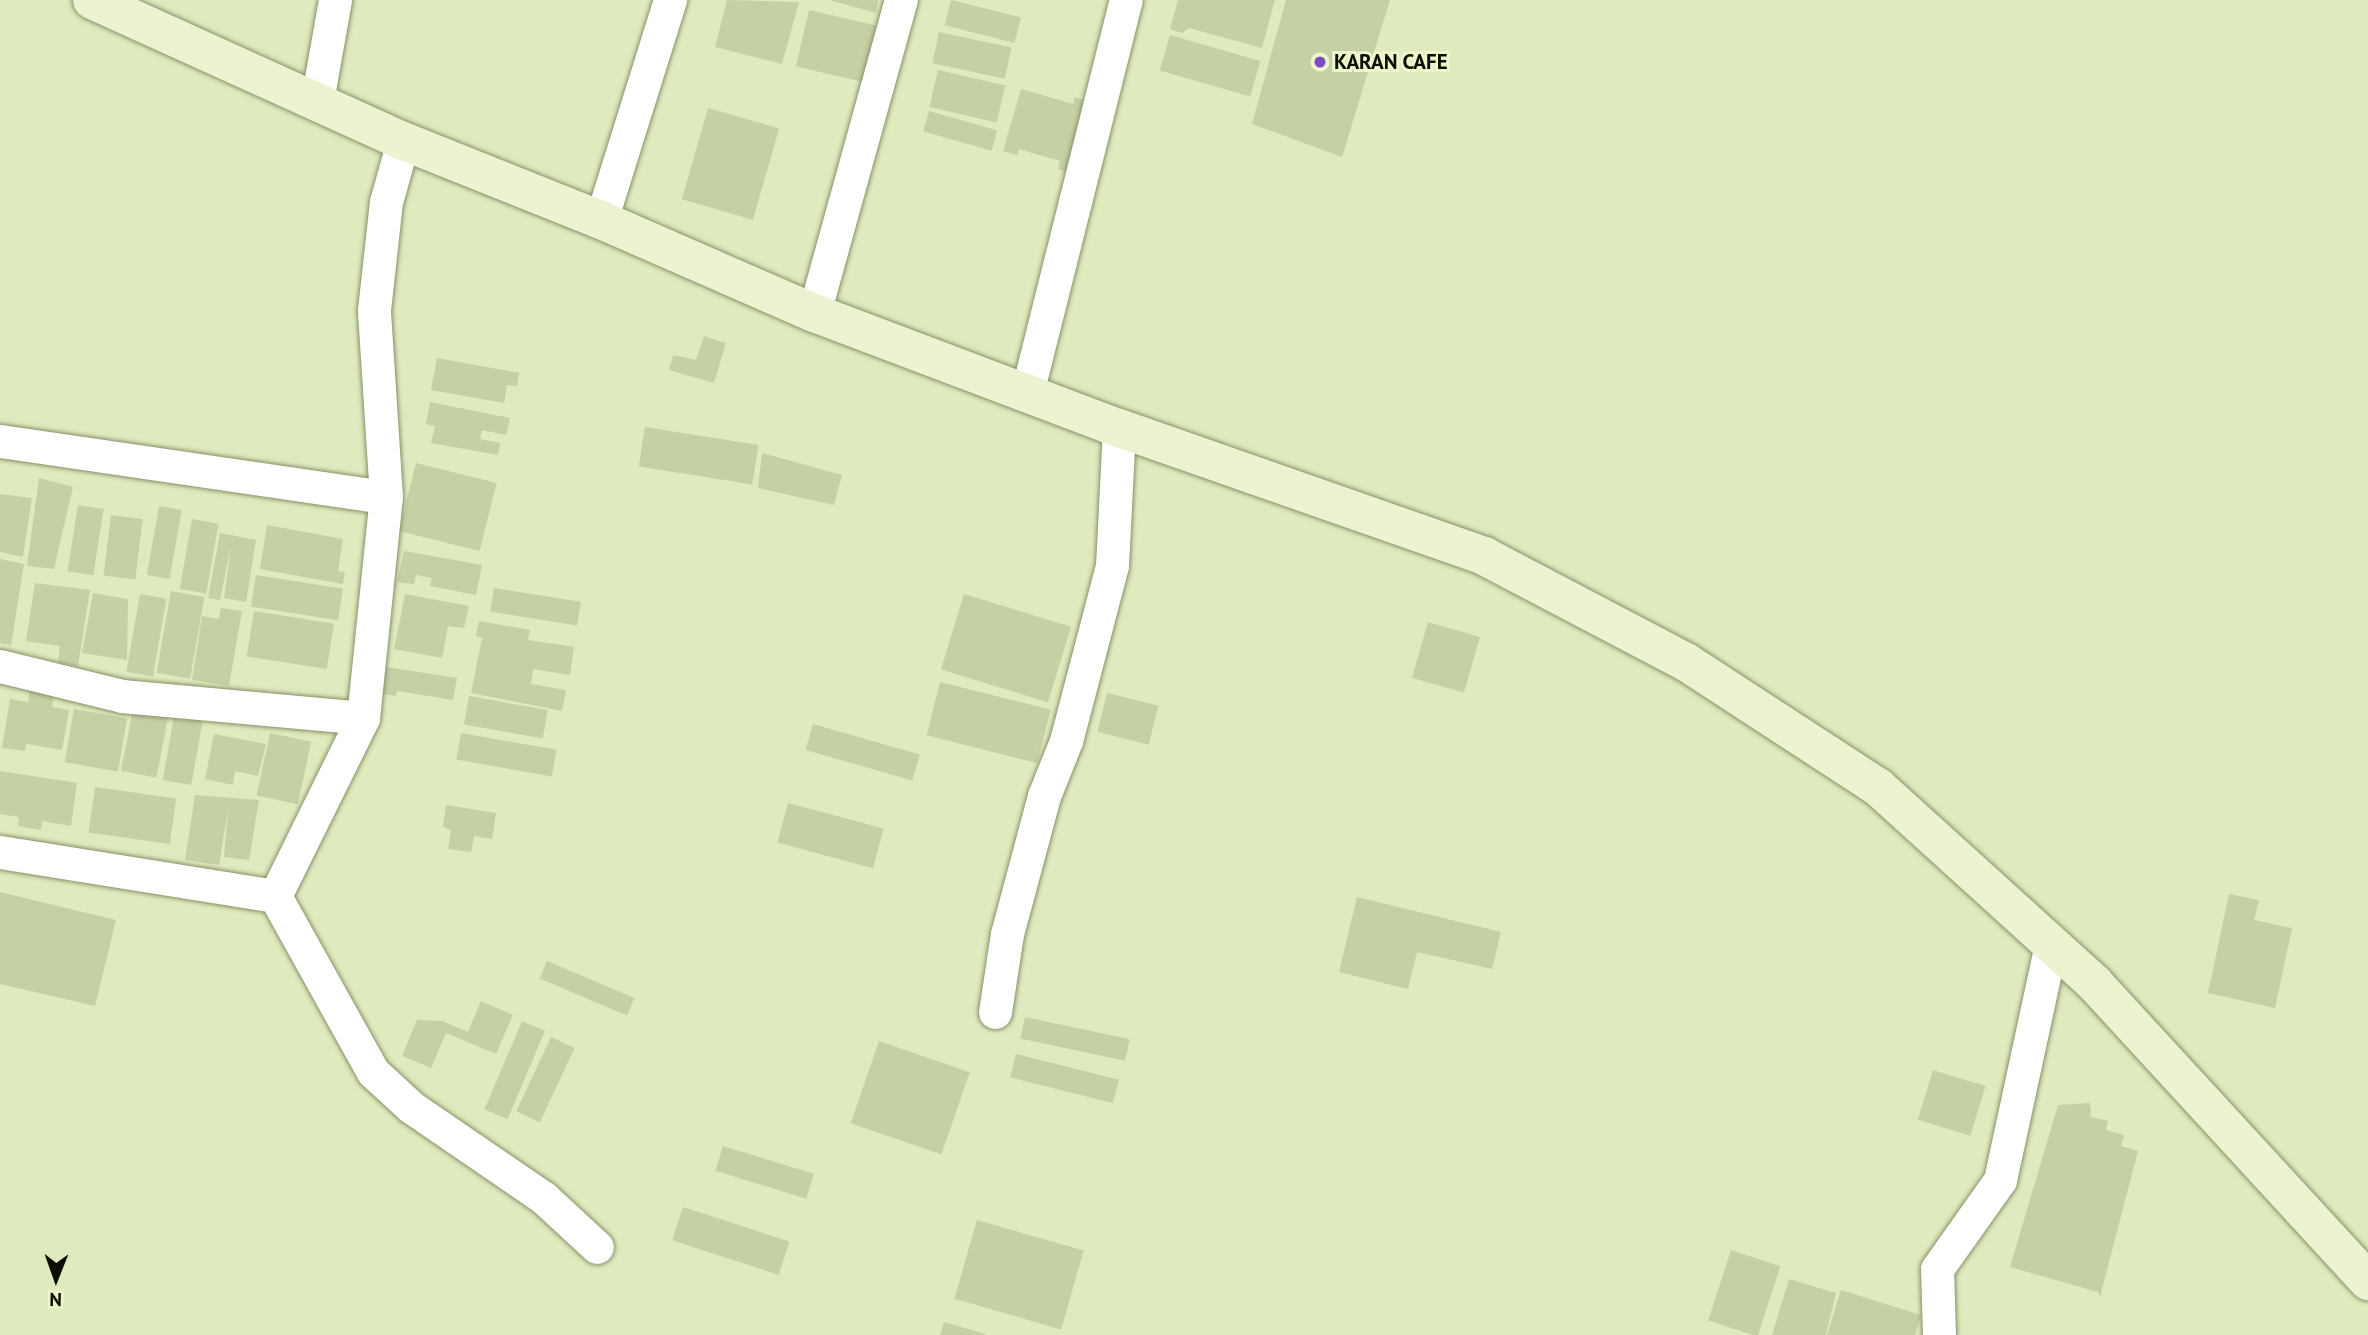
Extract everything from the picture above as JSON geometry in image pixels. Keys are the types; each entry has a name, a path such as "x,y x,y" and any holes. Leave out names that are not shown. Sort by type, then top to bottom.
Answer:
{"main road":[{"path":"92,0 403,141 601,220 814,313 1119,428 1484,556 1686,662 1878,787 2094,983 2368,1280"}],"street":[{"path":"317,101 335,0"},
{"path":"601,220 670,0"},
{"path":"814,313 901,0"},
{"path":"1027,393 1126,0"},
{"path":"275,896 363,718 386,497 374,310 386,202 403,141"},
{"path":"995,1012 1007,934 1044,796 1066,741 1112,566 1119,428"},
{"path":"0,441 386,497"},
{"path":"0,666 122,696 363,718"},
{"path":"0,852 275,896"},
{"path":"275,896 373,1072 411,1107 544,1198 597,1247"},
{"path":"1939,1335 1937,1269 2000,1180 2051,944"}],"building":[{"path":"727,0 799,2 782,64 715,47"},
{"path":"829,0 878,0 876,13"},
{"path":"951,0 1021,17 1015,43 945,25"},
{"path":"1178,0 1275,0 1262,48 1189,28 1182,33 1170,29"},
{"name":"KARAN CAFE","path":"1286,0 1390,0 1342,157 1252,124"},
{"path":"809,10 884,27 871,84 796,67"},
{"path":"939,32 1011,47 1005,79 932,63"},
{"path":"1170,35 1260,61 1250,96 1160,71"},
{"path":"938,70 1005,86 997,123 929,107"},
{"path":"1021,89 1073,104 1075,97 1097,104 1076,175 1058,169 1060,161 1019,149 1017,155 1003,151"},
{"path":"708,108 779,128 753,220 682,199"},
{"path":"929,111 997,131 991,151 923,131"},
{"path":"704,336 726,343 714,383 669,370 673,355 696,360"},
{"path":"437,358 519,373 517,386 507,385 504,403 431,390"},
{"path":"430,402 510,418 506,435 482,430 480,439 500,443 498,455 431,443 435,426 426,424"},
{"path":"645,427 759,445 752,484 639,467"},
{"path":"762,453 842,475 834,505 758,488"},
{"path":"416,463 497,483 480,551 399,531"},
{"path":"39,478 73,487 54,569 27,566"},
{"path":"0,494 32,498 23,557 0,552"},
{"path":"78,505 104,509 93,575 68,571"},
{"path":"159,506 182,510 169,579 147,575"},
{"path":"111,515 143,519 135,579 104,576"},
{"path":"192,519 219,524 206,594 180,589"},
{"path":"267,525 343,539 338,571 345,572 343,584 260,569"},
{"path":"220,533 256,540 246,602 224,598 231,546 220,600 208,598"},
{"path":"404,551 482,565 476,595 430,586 432,578 416,575 414,584 397,582"},
{"path":"0,559 24,564 11,645 0,643"},
{"path":"256,575 343,589 338,620 251,607"},
{"path":"35,583 90,590 78,666 58,663 60,646 26,641"},
{"path":"494,588 581,602 577,625 490,612"},
{"path":"171,591 204,597 190,679 157,673"},
{"path":"93,593 128,599 127,660 82,653"},
{"path":"140,594 167,599 153,676 126,672"},
{"path":"405,594 469,606 464,628 448,626 442,658 394,649"},
{"path":"964,594 1071,627 1048,702 941,670"},
{"path":"221,608 242,611 229,686 192,680 202,616 219,619"},
{"path":"254,611 334,624 327,669 247,656"},
{"path":"479,621 530,630 528,640 574,647 570,675 533,669 531,684 566,690 562,711 471,693 482,638 476,636"},
{"path":"1428,622 1480,637 1464,693 1412,678"},
{"path":"380,666 457,678 453,700 397,691 396,696 375,693"},
{"path":"940,682 1051,710 1037,763 927,735"},
{"path":"30,689 54,692 52,707 69,710 62,750 26,744 25,751 2,748 10,699 28,702"},
{"path":"1107,693 1158,706 1149,745 1097,732"},
{"path":"469,696 548,710 543,738 464,725"},
{"path":"74,709 127,718 118,772 65,762"},
{"path":"133,709 168,716 156,778 121,771"},
{"path":"174,716 203,721 191,785 163,780"},
{"path":"813,724 920,755 912,781 806,750"},
{"path":"270,733 311,742 298,804 257,796"},
{"path":"461,733 557,750 552,776 456,760"},
{"path":"214,734 266,744 258,776 235,771 233,785 205,779"},
{"path":"0,771 77,783 71,826 42,821 41,830 18,826 19,817 0,814"},
{"path":"95,787 176,798 170,844 89,833"},
{"path":"195,795 259,800 249,860 224,857 228,809 219,865 185,860"},
{"path":"788,803 884,829 873,868 777,843"},
{"path":"446,805 496,813 492,839 474,836 471,852 448,849 451,831 443,826"},
{"path":"0,892 116,920 95,1006 0,984"},
{"path":"2229,894 2259,900 2254,920 2292,928 2275,1008 2208,993"},
{"path":"1357,897 1501,932 1492,969 1417,952 1408,989 1339,972"},
{"path":"547,961 634,998 627,1016 540,978"},
{"path":"481,1001 513,1015 496,1054 446,1033 431,1068 402,1056 417,1020 442,1021 468,1032"},
{"path":"1025,1017 1130,1039 1125,1061 1020,1039"},
{"path":"522,1021 545,1031 508,1119 484,1109"},
{"path":"551,1037 575,1048 540,1122 516,1111"},
{"path":"879,1041 970,1072 941,1155 851,1123"},
{"path":"1016,1054 1119,1080 1113,1103 1010,1077"},
{"path":"1933,1070 1986,1086 1970,1136 1918,1120"},
{"path":"2090,1103 2091,1117 2108,1121 2106,1130 2124,1135 2121,1146 2138,1151 2100,1297 2098,1292 2010,1267 2058,1105"},
{"path":"723,1146 814,1174 806,1199 715,1171"},
{"path":"683,1207 790,1242 779,1275 672,1240"},
{"path":"977,1220 1084,1251 1061,1329 954,1299"},
{"path":"1731,1250 1780,1266 1758,1335 1708,1320"},
{"path":"1789,1279 1836,1293 1826,1335 1772,1335"},
{"path":"1841,1290 1921,1315 1915,1335 1827,1335"},
{"path":"944,1322 985,1334 985,1335 940,1335"}],"place":[{"name":"KARAN CAFE","path":"1320,62"}]}
